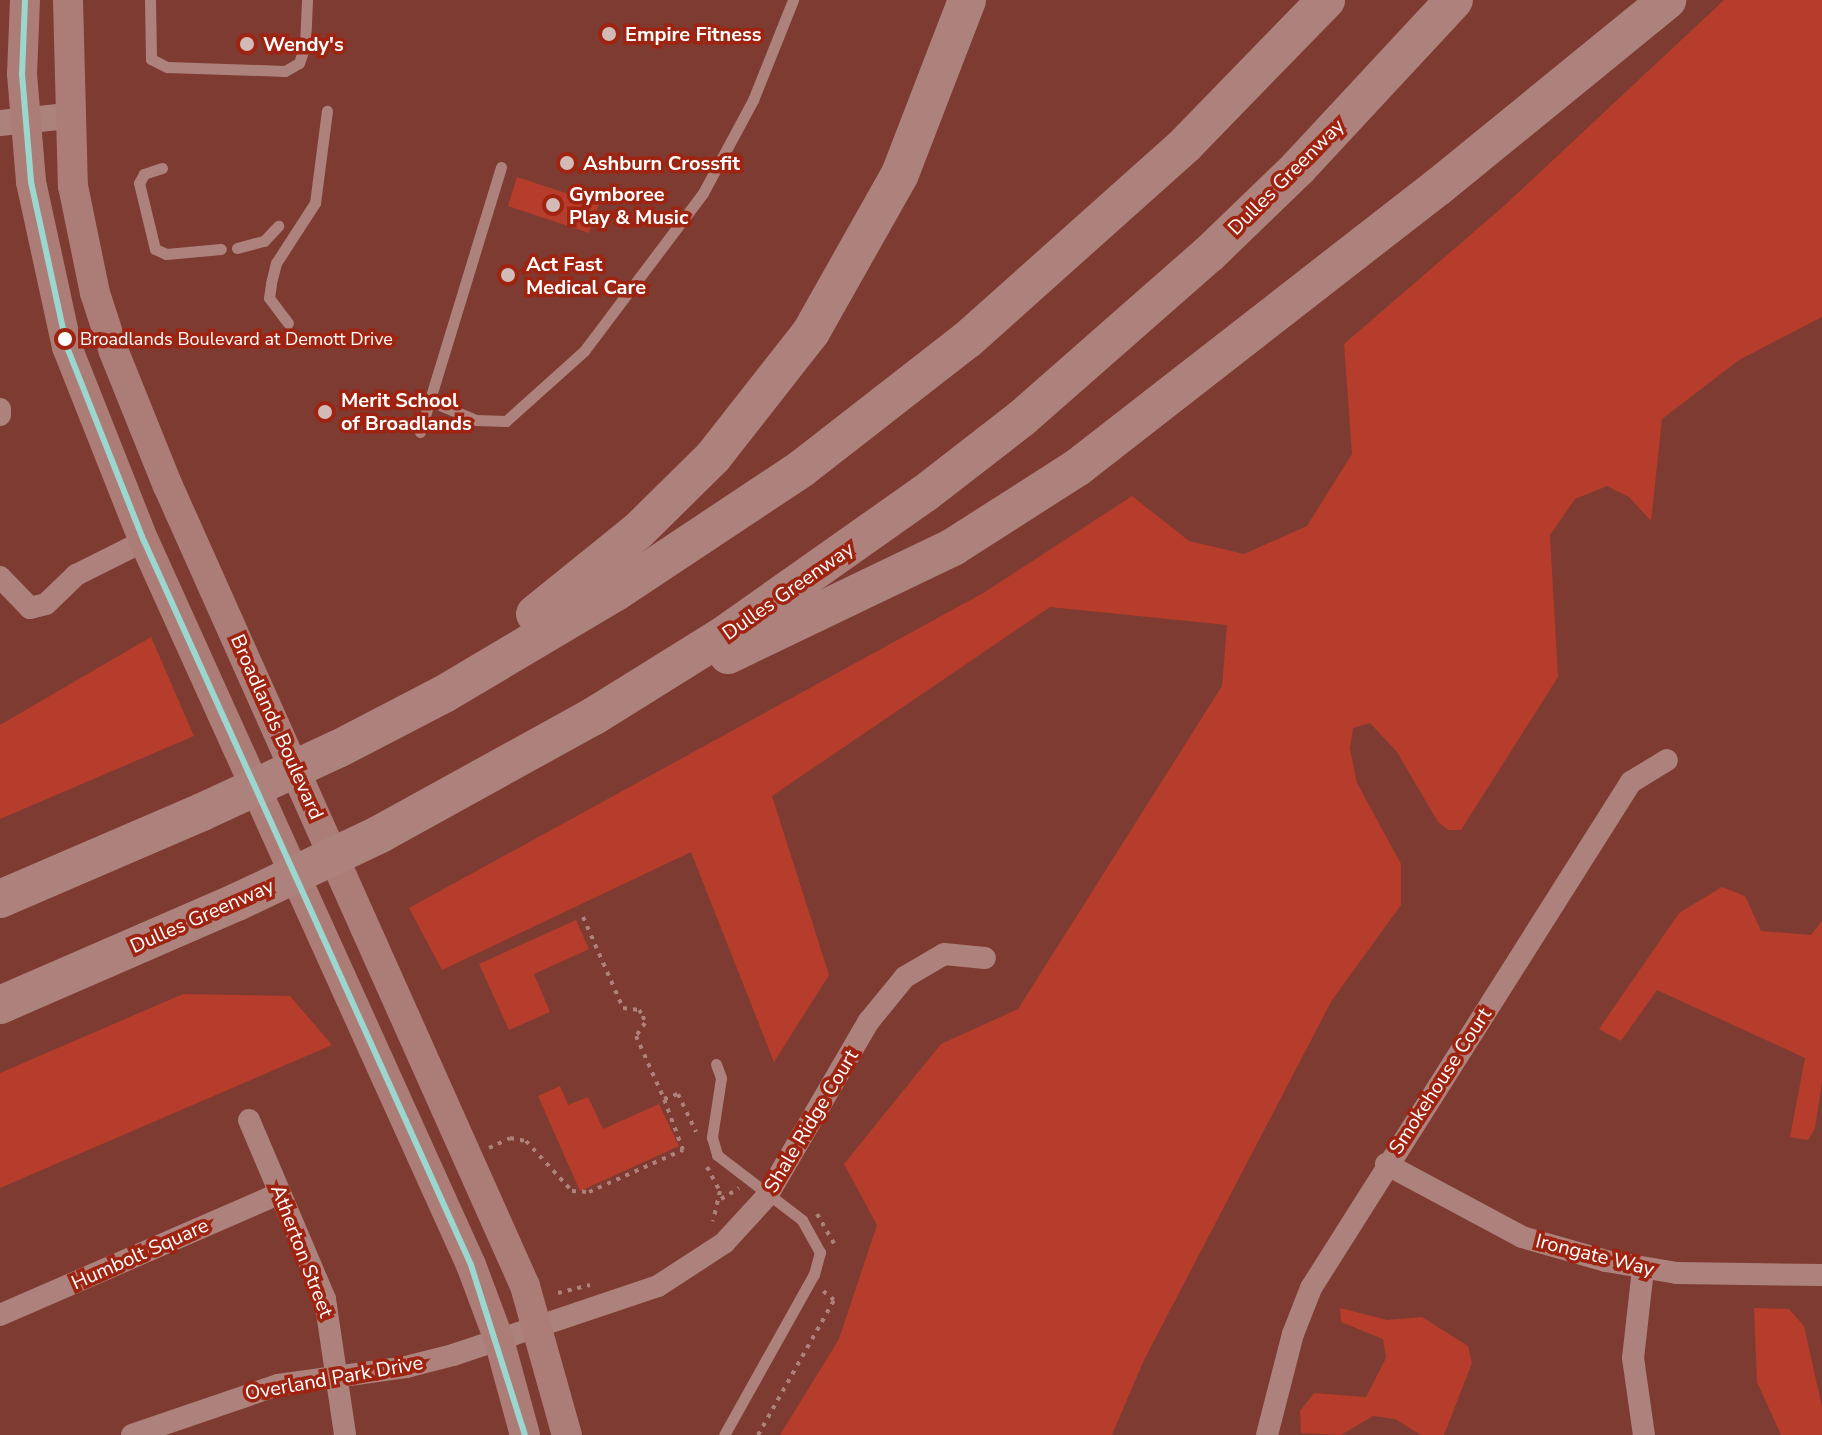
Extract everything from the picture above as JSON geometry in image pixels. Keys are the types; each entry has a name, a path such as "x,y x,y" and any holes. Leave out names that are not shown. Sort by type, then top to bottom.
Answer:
{"highway":[{"path":"338,749 567,593 638,531 739,426 811,332 869,233 920,128 967,0"},
{"path":"0,899 202,812 338,749 444,694 616,592 801,469 967,340 1186,144 1326,0"},
{"name":"Dulles Greenway","path":"0,1005 237,902 380,834 594,716 824,568 1022,418 1218,245 1454,0"},
{"path":"594,716 879,586 1023,504 1438,187 1667,0"}],"main road":[{"path":"25,0 12,122 52,296 86,401 144,541 465,1251 499,1340 525,1435"},
{"name":"Broadlands Boulevard","path":"68,0 68,116 73,186 95,293 138,417 488,1199 539,1327 567,1435"}],"street":[{"path":"12,122 68,116"},
{"path":"0,577 30,608 46,604 76,575 144,541"},
{"name":"Smokehouse Court","path":"1267,1435 1293,1334 1311,1288 1386,1164 1631,782 1667,760"},
{"name":"Shale Ridge Court","path":"539,1327 658,1286 724,1243 767,1196 869,1021 905,977 944,954 985,958"},
{"name":"Atherton Street","path":"249,1120 325,1299 345,1435"},
{"name":"Irongate Way","path":"1386,1164 1522,1237 1643,1269 1731,1276 1822,1275"},
{"name":"Humbolt Square","path":"0,1315 280,1193"},
{"path":"1643,1269 1633,1358 1644,1435"},
{"name":"Overland Park Drive","path":"132,1435 218,1401 337,1374 406,1367 539,1327"}],"lane":[{"path":"150,0 151,59 167,67 285,71 299,63 305,46 307,0"},
{"path":"430,401 476,420 506,421 584,351 703,193 753,100 793,0"},
{"path":"288,323 269,298 271,283 276,263 315,203 327,111"},
{"path":"420,432 501,167"},
{"path":"162,168 144,174 139,183 155,249 166,254 221,249"},
{"path":"237,248 264,241 278,226"},
{"path":"716,1064 721,1078 712,1137 717,1155 802,1220 820,1252 814,1274 724,1435"}],"path":[{"path":"483,1151 510,1138 526,1141 572,1191 589,1192 683,1150 636,1036 645,1023 643,1016 639,1010 623,1008 583,917"},
{"path":"664,1099 678,1094 698,1138"},
{"path":"704,1162 720,1191 712,1224"},
{"path":"558,1293 604,1281"}],"shaded area":[{"path":"1724,0 1822,0 1822,317 1739,360 1662,419 1651,521 1629,497 1607,486 1575,499 1550,535 1558,677 1461,830 1448,830 1438,822 1397,752 1370,723 1353,728 1350,749 1357,783 1401,864 1401,905 1332,1000 1144,1360 1112,1435 780,1435 839,1339 877,1225 844,1164 941,1044 1018,1009 1222,686 1227,625 1050,607 772,796 829,975 774,1062 691,852 442,970 409,908 985,592 1132,496 1189,541 1244,554 1307,526 1352,454 1344,344 1505,205"},
{"name":"Gymboree Play & Music","path":"517,177 599,204 589,233 508,206"},
{"path":"151,637 194,736 0,819 0,725"},
{"path":"1722,887 1745,896 1761,931 1811,935 1822,921 1822,1082 1815,1128 1808,1140 1790,1137 1805,1058 1657,990 1621,1041 1599,1029 1679,913"},
{"path":"576,920 589,949 534,974 550,1012 509,1030 479,964"},
{"path":"183,994 290,996 332,1045 0,1188 0,1073"},
{"path":"560,1086 568,1105 588,1097 603,1129 659,1104 679,1146 580,1191 538,1096"},
{"path":"1340,1308 1387,1320 1422,1317 1468,1346 1472,1363 1444,1435 1421,1435 1395,1419 1373,1416 1341,1435 1301,1433 1300,1411 1314,1393 1366,1397 1386,1358 1383,1339 1341,1322"},
{"path":"1754,1308 1789,1309 1804,1326 1822,1407 1822,1435 1781,1435 1757,1382"}],"transit line":[{"path":"25,0 22,74 31,182 67,347 144,541 471,1265 525,1435"}],"place":[{"name":"Empire Fitness","path":"609,34"},
{"name":"Wendy's","path":"247,44"},
{"name":"Ashburn Crossfit","path":"567,163"},
{"name":"Gymboree Play & Music","path":"553,205"},
{"name":"Act Fast Medical Care","path":"508,275"},
{"name":"Broadlands Boulevard at Demott Drive","path":"65,339"},
{"name":"Merit School of Broadlands","path":"325,412"}]}
